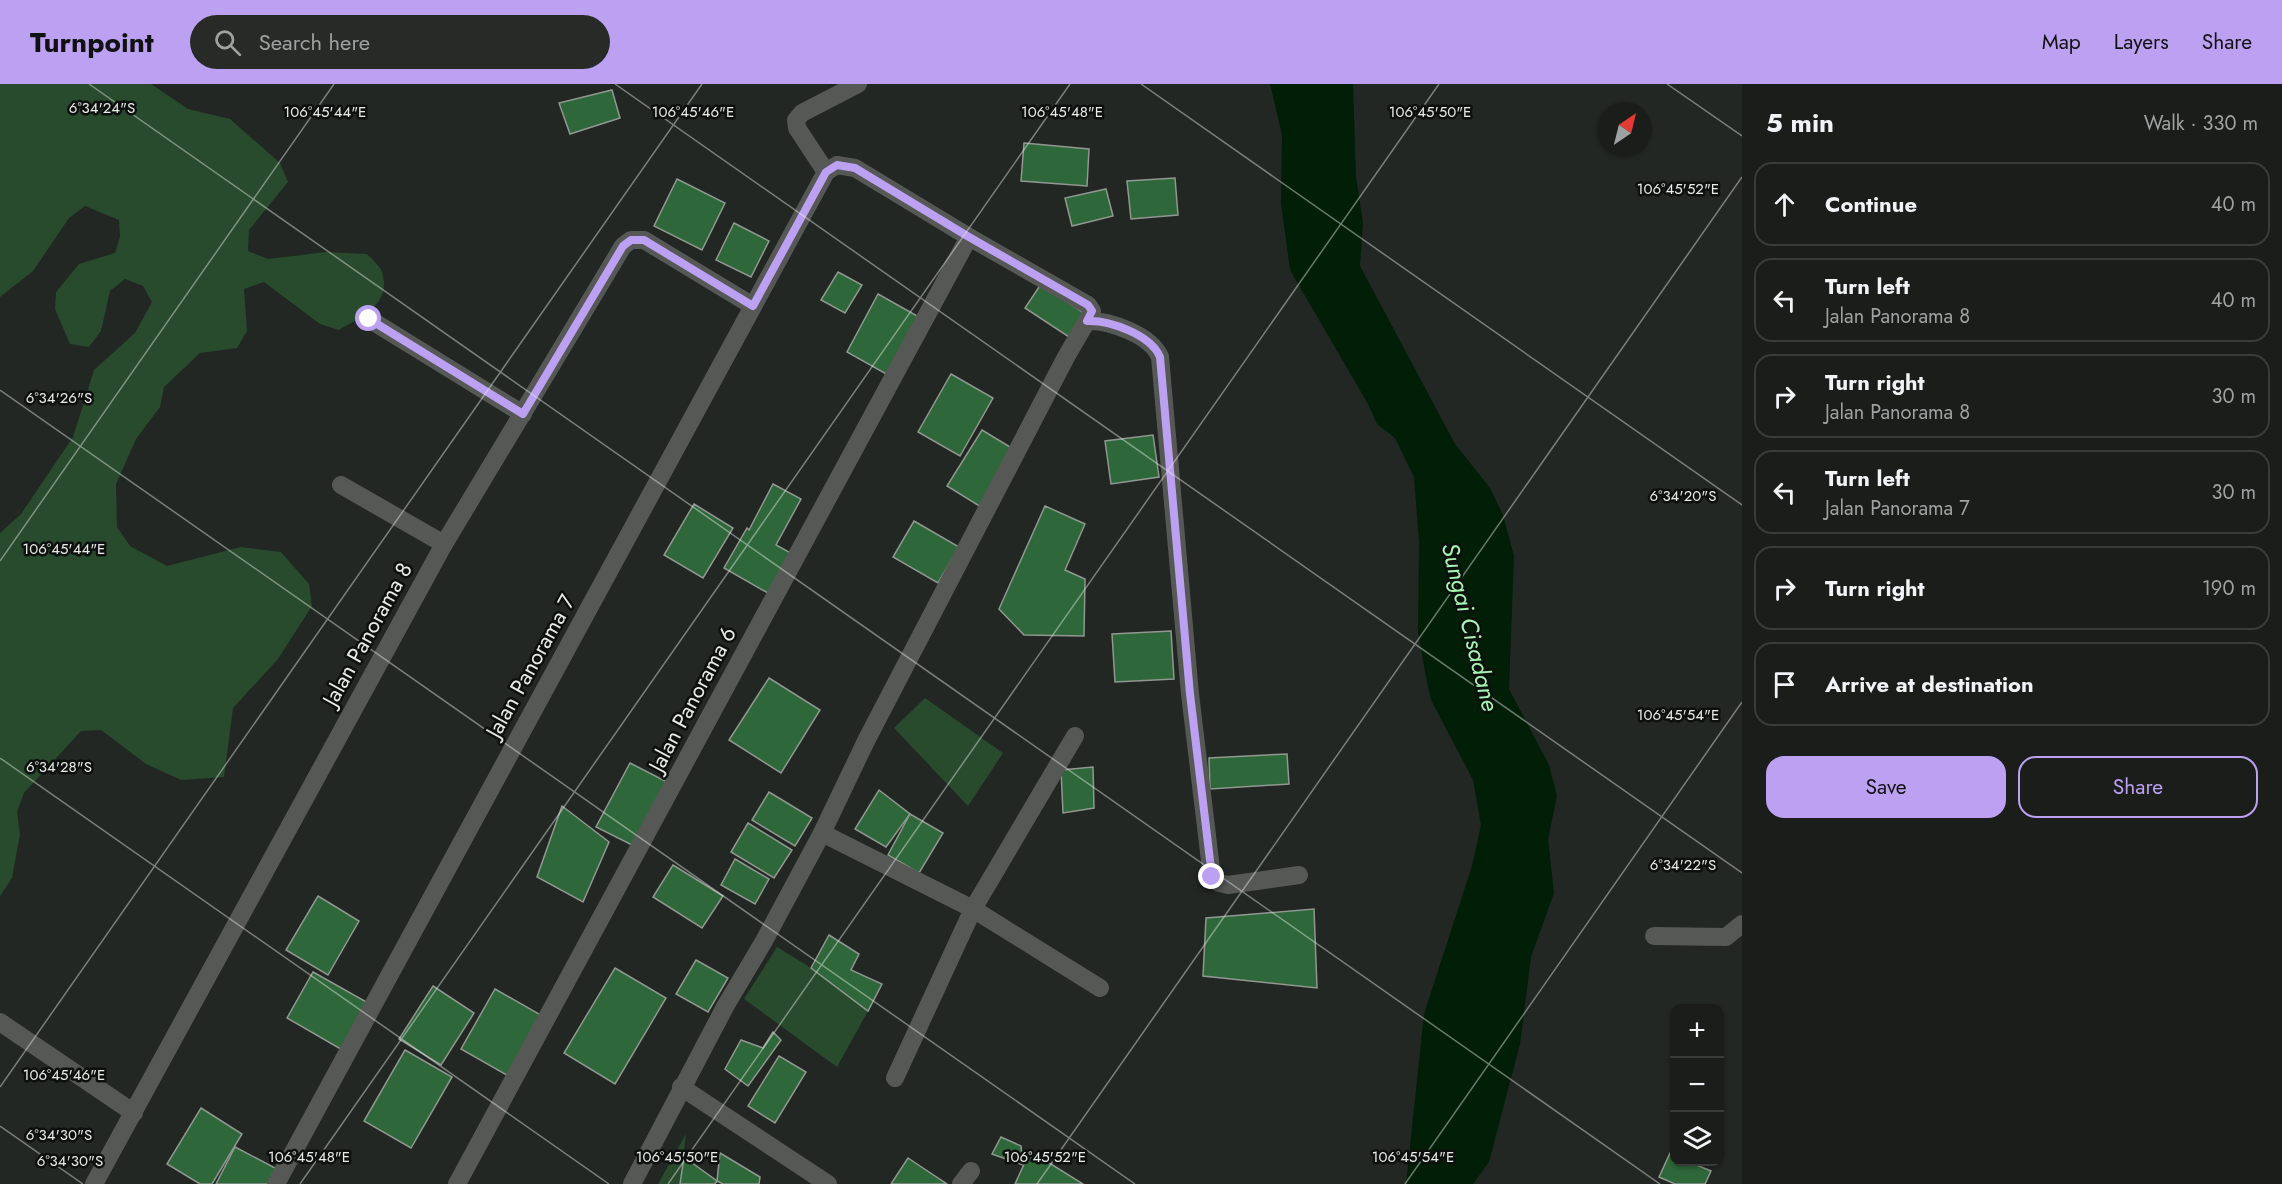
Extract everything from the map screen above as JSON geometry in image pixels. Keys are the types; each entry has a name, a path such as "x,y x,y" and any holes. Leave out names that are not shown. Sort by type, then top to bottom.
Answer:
{"street":[{"path":"633,1184 681,1087 822,833 866,741 1092,311 1088,305 855,168 837,165 826,172 797,128 796,120 802,113 858,84"},
{"name":"Jalan Panorama 7","path":"276,1184 826,172"},
{"name":"Jalan Panorama 6","path":"457,1184 969,237"},
{"name":"Jalan Panorama 8","path":"94,1184 444,543 623,246 631,240 644,240 753,306"},
{"path":"369,319 523,414"},
{"path":"1087,321 1107,322 1130,331 1154,349 1160,357 1190,694 1212,877 1219,883 1228,885 1299,875"},
{"path":"341,484 444,543"},
{"path":"896,1078 973,909 1075,736"},
{"path":"822,833 973,909 1100,988"},
{"path":"1654,936 1726,937 1742,924"},
{"path":"0,1022 134,1113"},
{"path":"681,1087 828,1184"}],"shaded area":[{"path":"0,84 151,84 188,109 230,119 280,163 288,182 249,230 248,251 268,259 326,252 367,254 381,270 384,283 383,293 372,309 339,330 320,324 264,282 244,289 247,331 237,348 200,353 164,387 160,407 136,439 116,484 117,527 130,546 167,566 241,547 281,552 309,584 312,606 278,659 233,708 224,777 181,780 146,764 101,730 81,731 24,793 17,812 20,834 12,878 0,896 0,533 21,514 73,437 94,370 135,333 152,302 143,286 125,279 110,291 101,331 89,347 70,344 55,309 56,292 79,264 115,253 120,237 119,220 85,206 69,218 33,271 0,297"},
{"path":"925,698 1003,753 968,806 894,728"},
{"path":"777,947 811,968 868,1011 837,1067 744,999"},
{"path":"686,1134 680,1184 658,1184"}],"water":[{"name":"Sungai Cisadane","path":"1270,84 1353,84 1356,177 1363,223 1360,266 1455,444 1490,488 1503,515 1514,556 1509,689 1549,765 1557,796 1548,839 1554,893 1531,957 1520,1044 1489,1162 1473,1184 1406,1184 1424,1014 1472,866 1481,825 1473,780 1431,700 1426,677 1418,632 1419,542 1414,477 1395,438 1377,424 1368,404 1290,270 1281,203 1282,135"}],"building":[{"path":"612,90 620,118 570,134 559,103"},
{"path":"1024,143 1089,149 1087,186 1021,181"},
{"path":"1175,178 1178,215 1131,219 1127,181"},
{"path":"677,179 725,203 702,250 654,226"},
{"path":"1106,189 1113,216 1072,226 1065,198"},
{"path":"734,223 769,241 751,277 716,260"},
{"path":"838,272 862,285 845,313 821,300"},
{"path":"1041,284 1085,314 1069,337 1025,308"},
{"path":"878,294 919,317 888,375 847,352"},
{"path":"951,374 993,398 960,456 918,432"},
{"path":"982,430 1015,450 981,507 947,486"},
{"path":"1153,435 1159,477 1111,484 1105,441"},
{"path":"773,484 801,499 776,545 796,556 773,596 724,568 747,528 749,530"},
{"path":"694,504 733,528 703,578 664,555"},
{"path":"1045,506 1085,524 1065,570 1085,579 1084,636 1024,635 999,609"},
{"path":"914,521 959,547 938,583 893,557"},
{"path":"1171,631 1174,679 1115,682 1112,634"},
{"path":"769,678 820,710 781,773 729,740"},
{"path":"1287,754 1289,784 1210,789 1209,758"},
{"path":"630,763 669,783 636,847 596,827"},
{"path":"1093,767 1094,808 1063,813 1061,770"},
{"path":"879,790 910,814 886,847 855,829"},
{"path":"769,792 812,818 795,846 752,820"},
{"path":"562,806 609,842 583,902 537,877"},
{"path":"910,814 943,833 919,873 888,855"},
{"path":"748,823 792,850 774,878 731,852"},
{"path":"735,859 769,879 755,904 721,885"},
{"path":"673,865 723,896 702,928 653,897"},
{"path":"318,896 359,921 328,975 286,950"},
{"path":"1314,909 1317,988 1203,976 1206,918"},
{"path":"829,935 859,954 851,970 882,984 868,1011 811,968"},
{"path":"696,960 728,978 708,1012 676,994"},
{"path":"615,968 666,998 615,1084 564,1053"},
{"path":"313,972 370,1004 344,1051 287,1018"},
{"path":"433,986 474,1013 441,1065 399,1039"},
{"path":"495,989 546,1018 512,1078 461,1049"},
{"path":"773,1032 781,1040 748,1086 725,1069 741,1040 763,1048"},
{"path":"405,1050 452,1077 411,1148 364,1121"},
{"path":"779,1056 806,1072 775,1123 748,1106"},
{"path":"201,1108 242,1134 212,1184 200,1184 167,1164"},
{"path":"1001,1137 1021,1146 1023,1165 992,1154"},
{"path":"235,1147 277,1169 269,1184 216,1184"},
{"path":"1030,1151 1083,1184 1015,1184"},
{"path":"720,1153 760,1177 759,1184 723,1184 717,1181"},
{"path":"1670,1153 1670,1166 1699,1166 1711,1171 1705,1184 1675,1184 1659,1177"},
{"path":"684,1157 717,1181 715,1184 680,1184"},
{"path":"908,1158 947,1184 891,1184"}],"route":[{"path":"369,319 523,414 623,246 631,240 644,240 753,306 826,172 837,165 855,168 1088,305 1092,311 1087,321 1107,322 1141,338 1160,357 1190,694 1212,877"}]}
